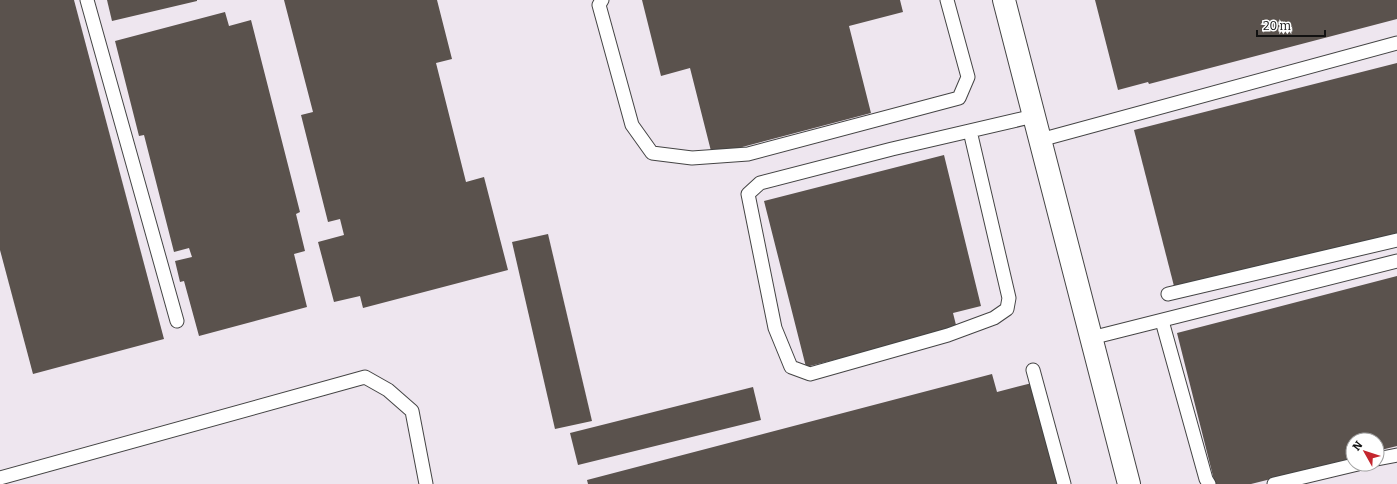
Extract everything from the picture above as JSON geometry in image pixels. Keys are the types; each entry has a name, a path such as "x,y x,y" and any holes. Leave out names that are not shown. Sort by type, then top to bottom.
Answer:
{"street":[{"path":"1004,0 1129,484"}],"lane":[{"path":"87,0 177,321"},
{"path":"602,0 599,5 632,125 652,153 692,158 748,154 959,98 968,77 947,0"},
{"path":"1040,140 1397,44"},
{"path":"970,131 1009,298 1007,309 994,318 948,335 810,374 790,367 775,328 748,194 760,183 892,149 1034,116"},
{"path":"1168,294 1397,240"},
{"path":"1091,338 1397,261"},
{"path":"1162,321 1206,479 1209,484"},
{"path":"1034,370 1064,484"},
{"path":"0,478 365,377 388,390 412,411 426,484"},
{"path":"1385,457 1397,455"},
{"path":"1274,484 1345,467"}],"shaded area":[{"path":"0,0 1397,0 1397,484 0,484"}],"building":[{"path":"0,0 74,0 164,339 33,374 0,250"},
{"path":"107,0 197,0 197,1 112,21"},
{"path":"284,0 437,0 452,59 436,63 466,182 484,177 508,270 363,308 360,296 334,302 318,242 344,235 340,219 328,222 301,115 313,112"},
{"path":"642,0 900,0 903,12 849,26 871,113 712,155 690,68 661,76"},
{"path":"1095,0 1397,0 1397,19 1149,84 1148,82 1118,90"},
{"path":"225,12 229,26 251,20 300,212 296,214 305,251 294,254 307,307 199,336 184,281 180,282 175,261 192,257 189,248 174,252 144,135 139,136 115,41"},
{"path":"1397,63 1397,233 1175,290 1134,130"},
{"path":"944,155 981,306 953,313 957,329 806,367 764,201"},
{"path":"548,234 592,421 555,429 512,242"},
{"path":"1397,276 1397,446 1385,449 1385,432 1345,432 1345,460 1251,484 1215,484 1177,333"},
{"path":"992,374 997,392 1032,383 1057,484 588,484 587,480"},
{"path":"753,387 761,420 578,465 570,433"}]}
